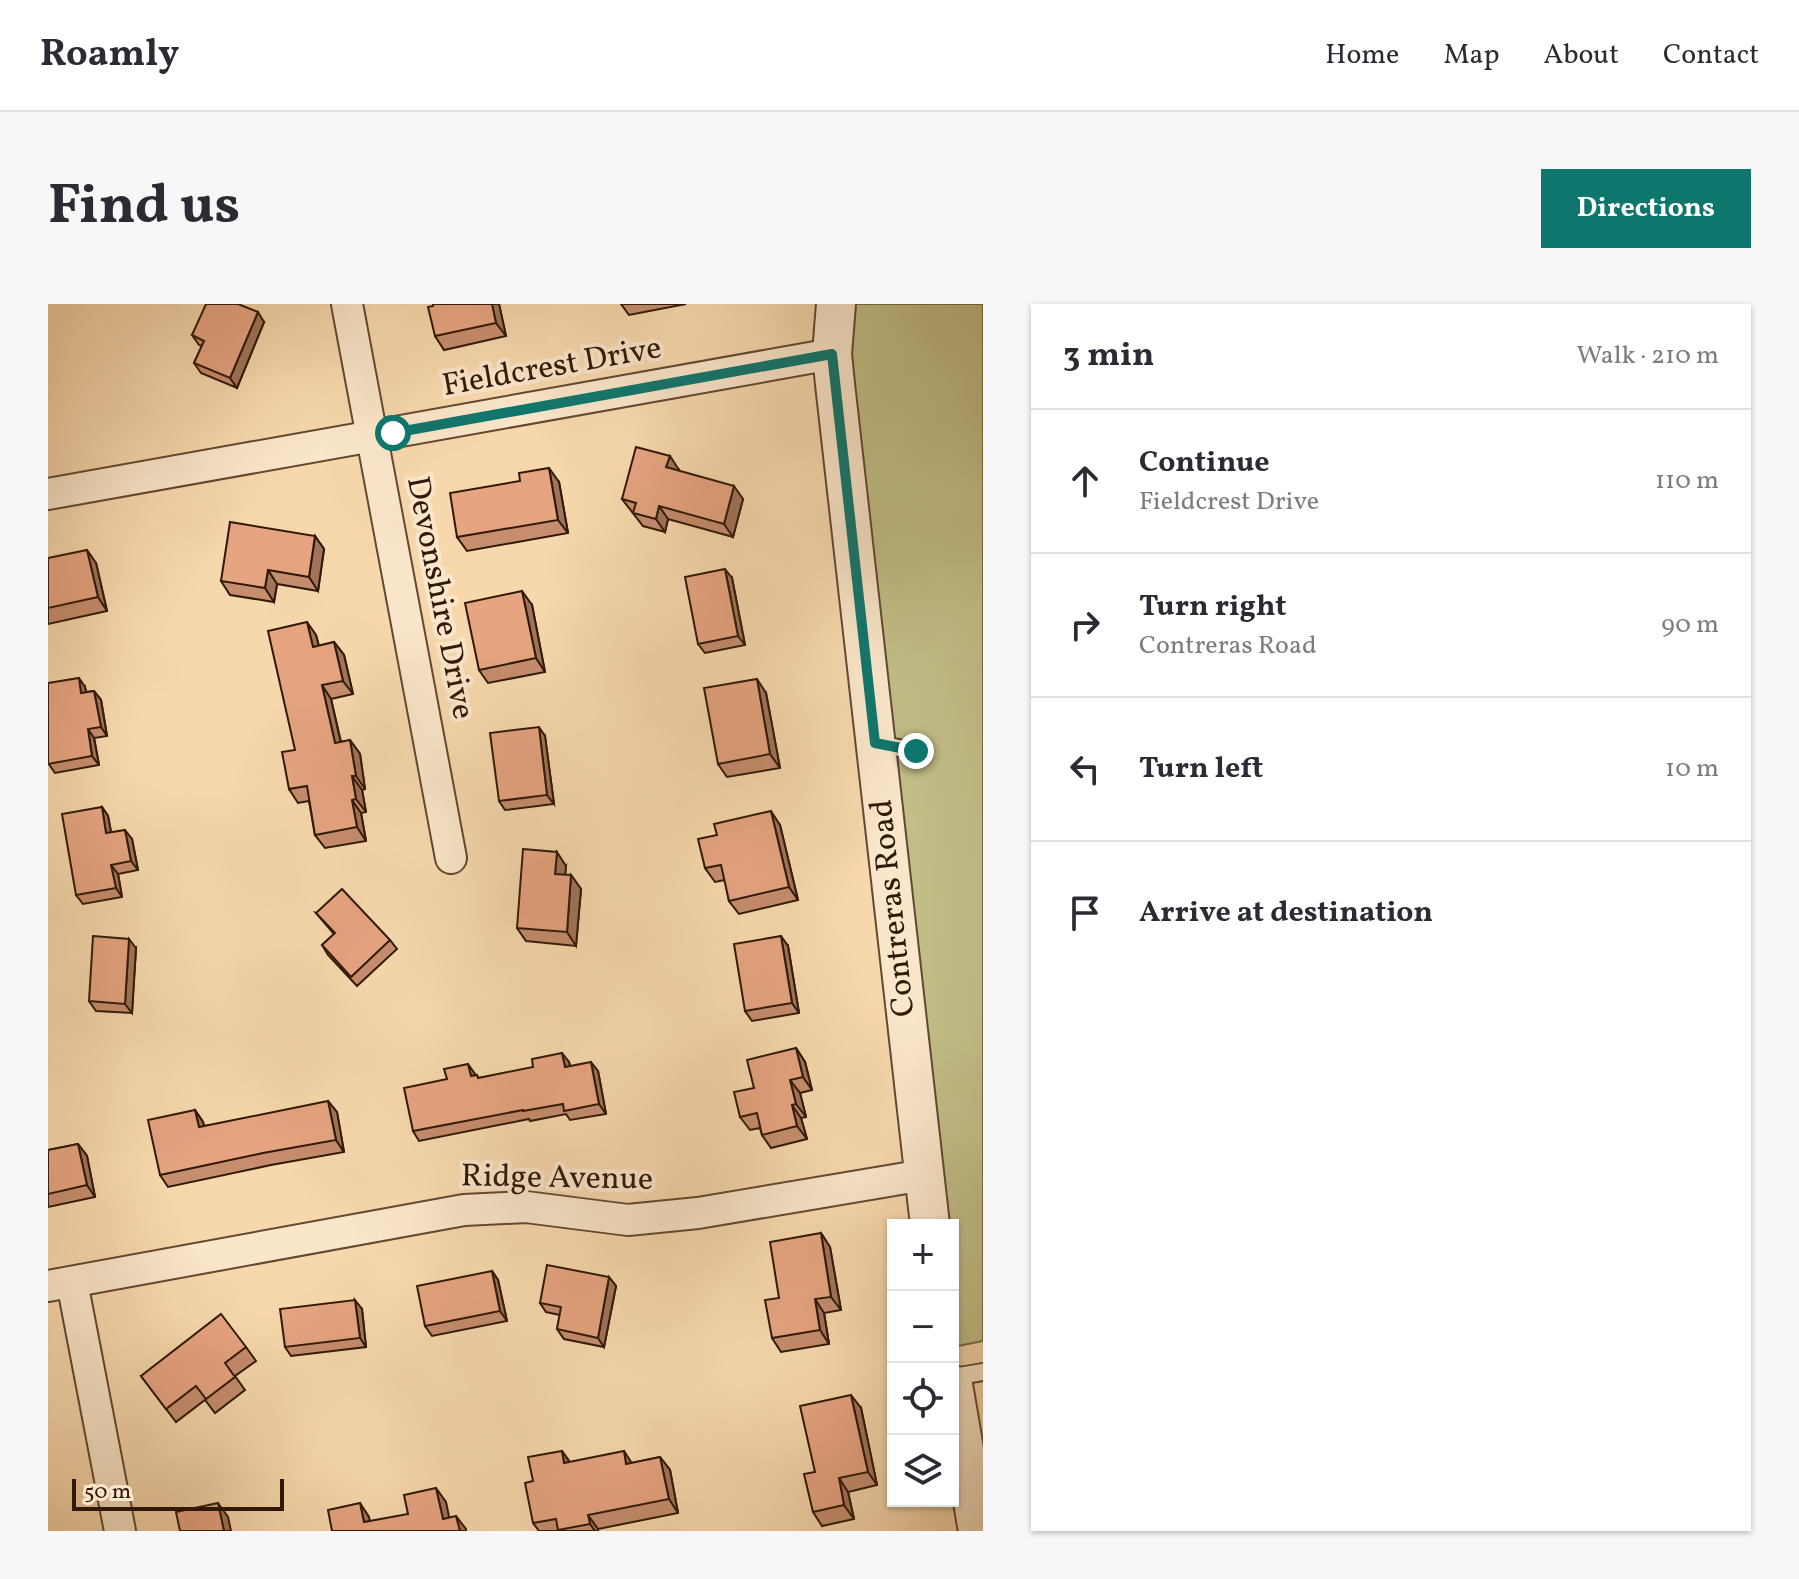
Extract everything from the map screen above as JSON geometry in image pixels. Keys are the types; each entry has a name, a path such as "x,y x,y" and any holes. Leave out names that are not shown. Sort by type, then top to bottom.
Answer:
{"street":[{"name":"Devonshire Drive","path":"347,304 451,858"},
{"name":"Contreras Road","path":"836,304 832,354 929,1219"},
{"name":"Fieldcrest Drive","path":"48,494 832,354"},
{"name":"Ridge Avenue","path":"60,1284 464,1210 526,1207 628,1220 698,1213 924,1175"},
{"path":"60,1284 120,1531"},
{"path":"959,1420 978,1531"}],"lane":[{"path":"875,743 916,751"},
{"path":"959,1376 983,1372"}],"shaded area":[{"path":"849,304 983,304 983,1341 959,1346 959,1219 944,1219 850,392"}],"building":[{"path":"206,304 238,304 258,312 230,378 194,363 204,341 192,335"},
{"path":"433,304 492,304 496,323 435,336 428,307"},
{"path":"636,447 670,456 666,467 734,486 724,524 659,506 656,519 633,513 636,503 622,499"},
{"path":"549,468 558,520 457,537 450,493 520,481 519,473"},
{"path":"230,522 315,536 309,577 268,570 265,588 221,581"},
{"path":"87,550 98,597 48,608 48,558"},
{"path":"725,569 738,636 698,644 685,577"},
{"path":"522,591 536,658 479,670 465,603"},
{"path":"307,622 313,647 334,642 343,681 322,685 335,743 350,740 356,776 352,776 356,799 352,800 357,827 315,835 307,786 289,789 282,752 295,750 268,631"},
{"path":"79,678 81,693 94,691 101,727 88,729 92,756 48,764 48,683"},
{"path":"757,679 770,754 718,764 704,688"},
{"path":"539,727 547,795 499,801 490,733"},
{"path":"102,807 106,833 125,830 131,861 111,865 116,888 76,895 62,814"},
{"path":"771,811 789,887 729,901 721,865 705,868 698,839 717,835 714,824"},
{"path":"523,849 557,852 555,874 571,875 567,932 517,928"},
{"path":"342,889 390,940 351,977 322,945 335,933 316,913"},
{"path":"93,936 129,939 125,1004 89,1001"},
{"path":"781,936 792,1003 745,1011 734,944"},
{"path":"796,1048 803,1077 790,1080 797,1126 762,1135 757,1113 740,1117 734,1092 754,1088 747,1060"},
{"path":"562,1053 565,1067 591,1062 599,1104 564,1111 563,1104 413,1131 404,1088 447,1079 444,1069 468,1064 471,1076 477,1075 478,1078 533,1067 532,1059"},
{"path":"328,1101 336,1140 160,1175 148,1120 195,1110 199,1127"},
{"path":"78,1144 87,1185 48,1194 48,1150"},
{"path":"821,1233 831,1297 815,1299 820,1330 772,1338 765,1300 779,1298 770,1242"},
{"path":"547,1265 609,1277 598,1338 557,1329 561,1307 540,1303"},
{"path":"492,1271 500,1311 425,1326 417,1286"},
{"path":"355,1300 360,1338 285,1347 280,1309"},
{"path":"221,1314 246,1347 225,1363 235,1377 206,1399 196,1386 166,1409 141,1376"},
{"path":"851,1395 868,1472 839,1478 844,1505 813,1512 804,1474 815,1472 800,1406"},
{"path":"562,1451 564,1463 624,1451 626,1464 660,1457 669,1499 588,1515 590,1524 558,1530 556,1519 533,1523 525,1483 533,1481 528,1457"},
{"path":"436,1488 443,1519 456,1516 460,1531 332,1531 328,1510 360,1503 364,1522 408,1514 404,1495"},
{"path":"218,1503 224,1531 180,1531 176,1512"}],"route":[{"path":"393,433 832,354 875,743 916,751"}]}
